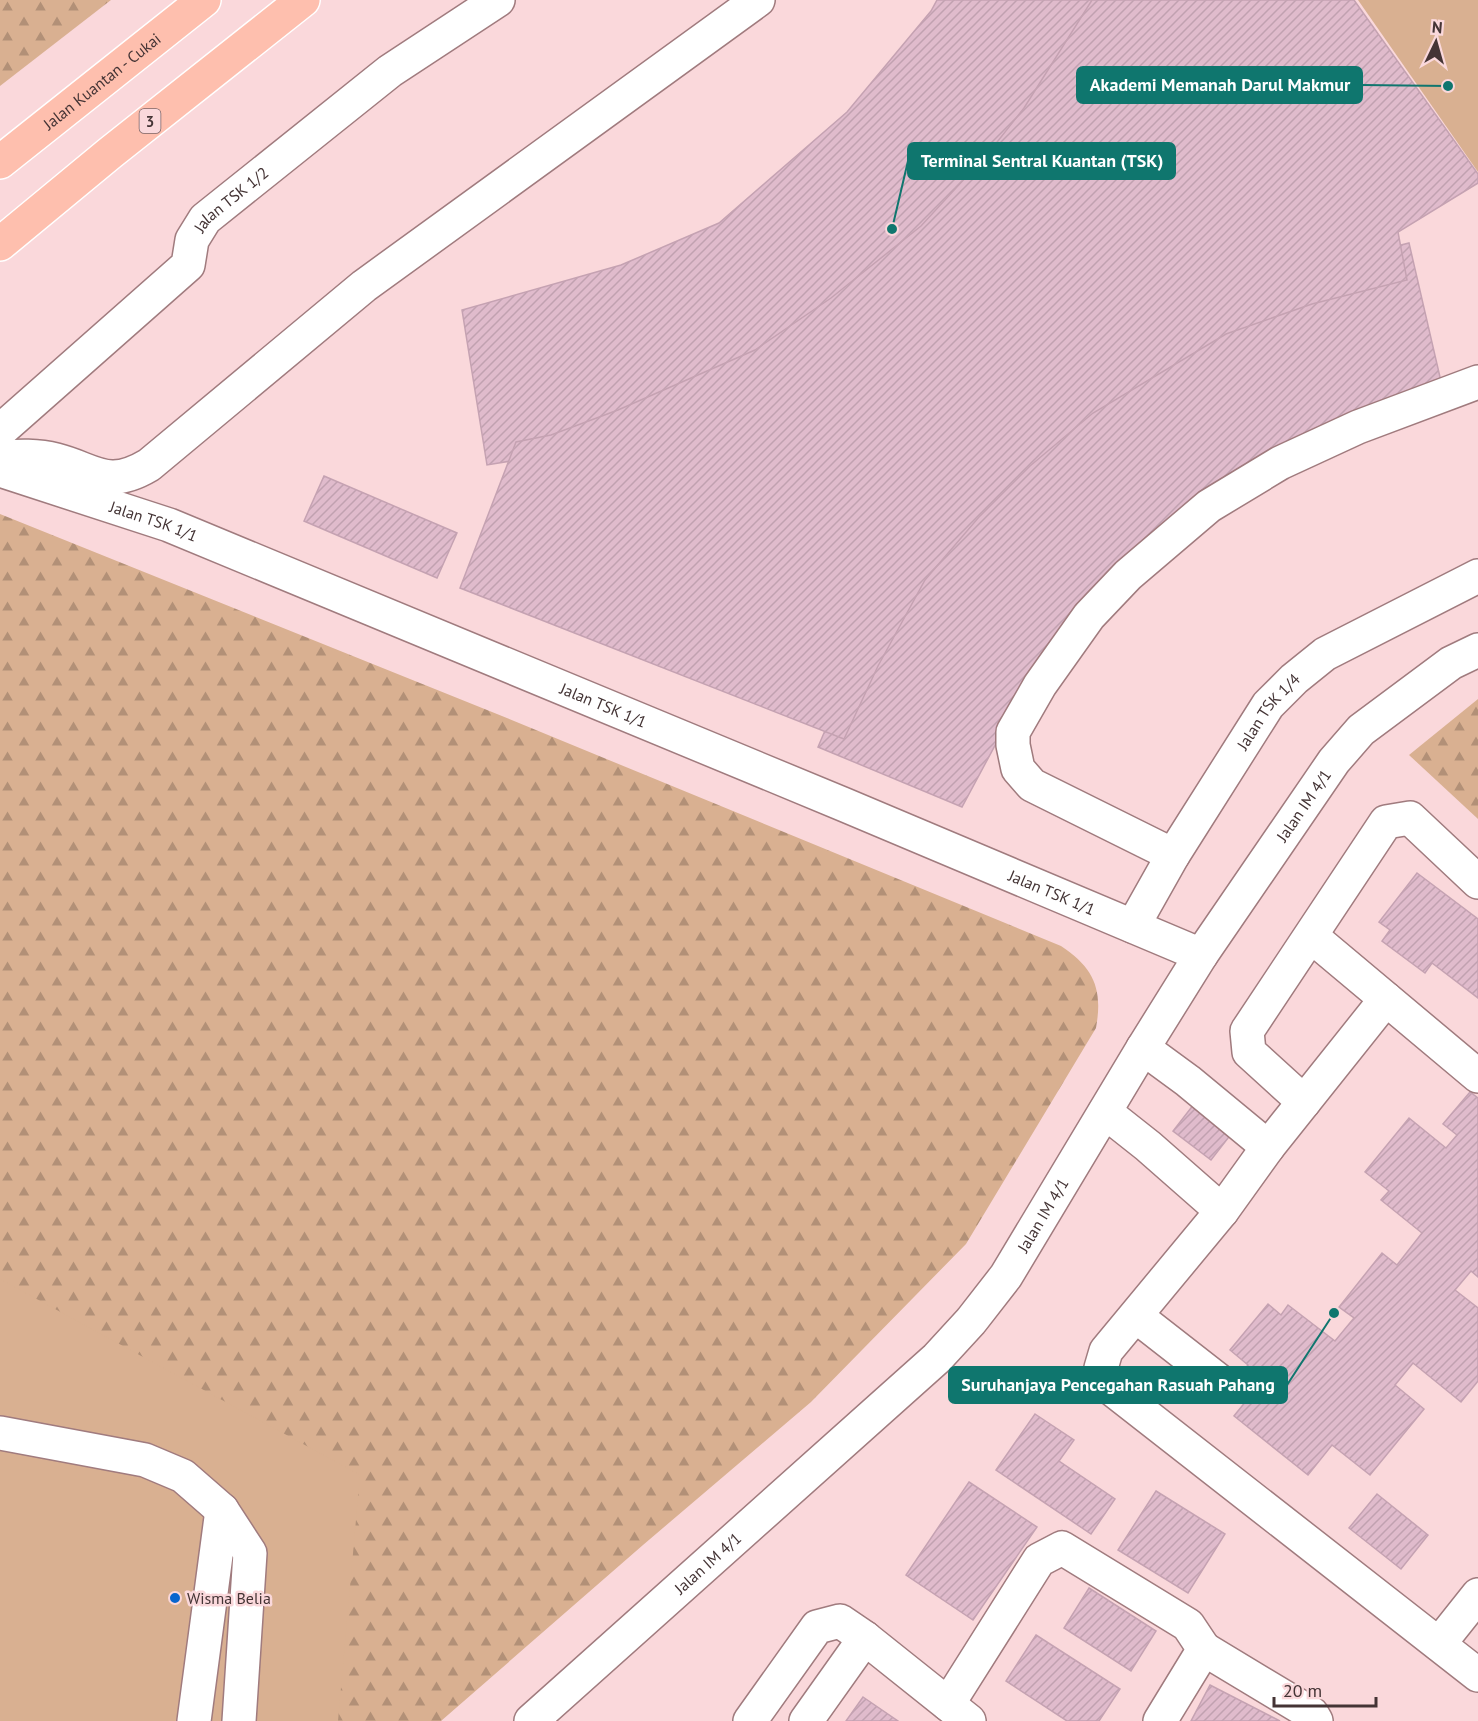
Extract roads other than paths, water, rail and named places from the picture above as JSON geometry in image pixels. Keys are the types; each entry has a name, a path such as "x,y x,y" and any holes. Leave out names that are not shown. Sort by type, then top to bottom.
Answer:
{"highway":[{"name":"Jalan Kuantan - Cukai","path":"0,162 204,0"},
{"name":"3","path":"0,244 110,153 303,0"}],"street":[{"name":"Jalan TSK 1/2","path":"0,431 188,265 192,240 204,219 390,70 498,0"},
{"path":"0,457 30,455 57,460 100,476 122,476 135,473 158,458 364,286 758,0"},
{"path":"1173,855 1032,785 1018,769 1013,732 1040,685 1089,616 1128,575 1209,506 1289,459 1358,427 1478,382"},
{"name":"Jalan TSK 1/1","path":"0,470 169,525 845,804 1201,955"},
{"name":"Jalan TSK 1/4","path":"1133,926 1173,855 1268,705 1294,679 1325,654 1478,576"},
{"name":"Jalan IM 4/1","path":"531,1721 937,1358 971,1322 1006,1276 1201,955 1334,761 1361,730 1451,663 1478,650"},
{"path":"1304,1102 1249,1052 1247,1031 1386,822 1410,818 1478,882"},
{"path":"1311,936 1478,1076"},
{"path":"1386,999 1268,1147 1222,1211 1106,1351 1101,1368 1107,1385 1478,1675"},
{"path":"1143,1048 1188,1081 1268,1147"},
{"path":"1105,1112 1148,1146 1222,1211"},
{"path":"1136,1316 1218,1380"},
{"path":"0,1433 145,1460 183,1476 222,1510 250,1554 239,1721"},
{"path":"194,1721 222,1510"},
{"path":"750,1721 817,1627 840,1621 959,1712 1040,1560 1062,1548 1188,1625 1204,1649 1312,1714 1316,1721"},
{"path":"1439,1644 1478,1595"},
{"path":"807,1721 865,1638"},
{"path":"1160,1721 1204,1649"}],"place":[{"name":"Akademi Memanah Darul Makmur","path":"1448,86"},
{"name":"Terminal Sentral Kuantan (TSK)","path":"892,229"},
{"name":"Suruhanjaya Pencegahan Rasuah Pahang","path":"1334,1313"},
{"name":"Wisma Belia","path":"175,1598"}]}
